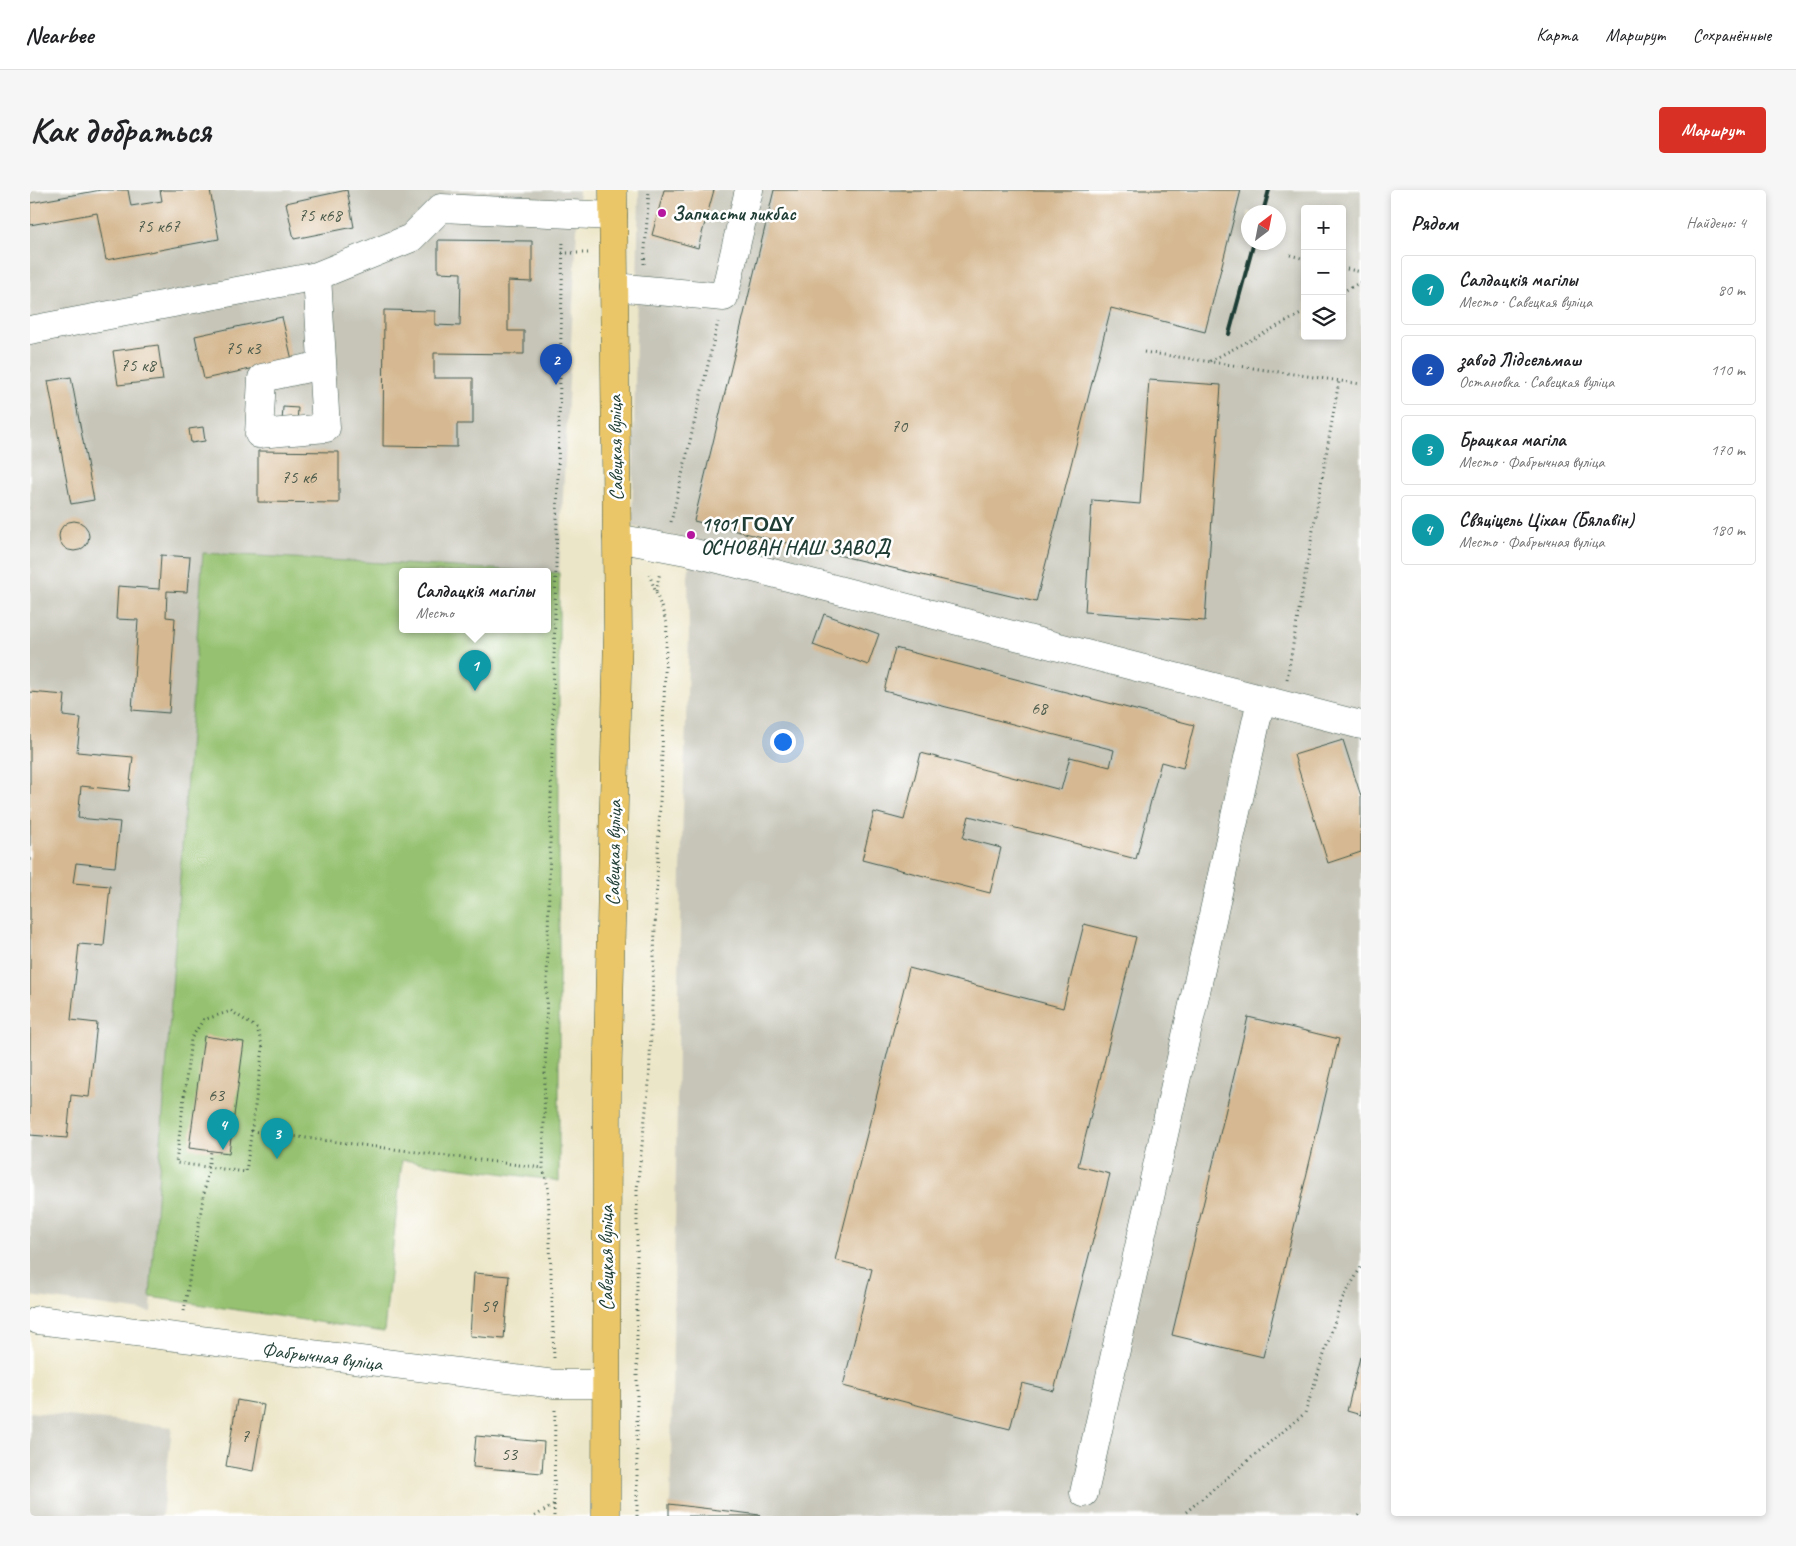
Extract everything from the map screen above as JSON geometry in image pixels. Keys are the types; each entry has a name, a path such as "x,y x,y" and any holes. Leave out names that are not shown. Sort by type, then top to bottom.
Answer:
{"main road":[{"name":"Савецкая вуліца","path":"606,1516 607,1092 617,643 628,540 614,287 613,203"}],"street":[{"path":"614,287 724,297 750,190"},
{"path":"30,330 317,276 411,238 441,208 564,213 613,203"},
{"path":"317,276 322,365"},
{"path":"628,540 666,547 1361,725"},
{"path":"1084,1493 1272,702"},
{"name":"Фабрычная вуліца","path":"38,1320 179,1339 555,1384 606,1384"}],"path":[{"path":"643,289 649,190"},
{"path":"554,1516 555,1384 548,1187 543,1168 564,213"},
{"path":"1290,255 1301,258"},
{"path":"1346,269 1361,272"},
{"path":"1346,290 1361,282"},
{"path":"656,591 724,297"},
{"path":"1209,362 1301,314"},
{"path":"1144,352 1361,384"},
{"path":"1272,702 1339,381"},
{"path":"628,540 656,591 667,623 649,1083 637,1189 637,1516"},
{"path":"231,1011 257,1028 263,1048 246,1172 208,1167 176,1163 191,1039 203,1020 231,1011"},
{"path":"251,1131 543,1168"},
{"path":"179,1339 210,1151"},
{"path":"1186,1512 1305,1413 1341,1302 1361,1268"},
{"path":"535,1516 554,1506"},
{"path":"1358,1516 1361,1513"}],"shaded area":[{"path":"30,190 579,190 559,573 551,573 551,568 470,568 203,553 151,1312 30,1296"},
{"path":"639,190 1361,190 1361,1516 670,1516 681,869 689,635 688,577 692,541 632,526"},
{"path":"30,1412 172,1427 162,1516 30,1516"}],"green space":[{"path":"203,553 472,568 399,568 399,633 551,633 551,572 559,573 559,1181 402,1160 384,1332 150,1297"}],"building":[{"path":"101,190 128,190 131,206 162,201 160,190 210,190 219,239 106,260 97,213 30,225 30,203"},
{"path":"347,190 354,227 294,239 286,203"},
{"path":"664,190 714,190 698,248 652,235"},
{"path":"774,190 1241,190 1205,332 1111,308 1036,602 694,521"},
{"path":"438,240 532,241 532,282 508,281 508,331 524,331 524,354 434,353 434,378 473,378 473,424 457,424 457,447 383,446 384,310 435,311 435,325 460,326 461,273 438,272"},
{"path":"282,317 292,360 204,379 195,336"},
{"path":"158,345 163,380 118,385 113,351"},
{"path":"71,377 94,500 71,504 48,381"},
{"path":"1149,380 1221,385 1205,621 1085,612 1092,500 1140,504"},
{"path":"283,407 298,408 297,423 282,422"},
{"path":"203,427 205,441 191,443 189,429"},
{"path":"258,451 339,452 339,503 258,502"},
{"path":"74,521 85,525 89,536 85,547 74,551 63,547 59,536 63,525"},
{"path":"161,555 190,557 187,592 167,591 166,617 175,618 169,713 132,710 138,620 116,619 118,586 159,589"},
{"path":"824,614 879,634 868,665 813,645"},
{"path":"895,648 1194,725 1183,768 1161,762 1136,859 969,816 963,838 1001,848 990,893 862,860 874,812 904,820 921,753 1061,790 1070,757 1110,767 1114,750 884,691"},
{"path":"30,692 65,695 63,716 81,718 77,752 133,757 129,791 81,786 78,818 120,822 115,867 76,863 73,883 110,886 104,946 79,944 71,1020 97,1023 89,1097 71,1095 67,1138 30,1135"},
{"path":"1343,740 1361,796 1361,852 1328,863 1294,755"},
{"path":"1084,924 1136,937 1078,1166 1110,1174 1054,1391 1022,1383 1010,1429 843,1386 872,1269 835,1260 909,968 1063,1008"},
{"path":"1248,1017 1339,1039 1263,1357 1172,1335"},
{"path":"204,1036 244,1042 229,1153 189,1148"},
{"path":"474,1273 509,1276 504,1339 470,1336"},
{"path":"1361,1357 1361,1415 1347,1411"},
{"path":"237,1400 264,1405 253,1471 226,1466"},
{"path":"476,1436 544,1442 542,1473 473,1467"},
{"path":"669,1504 760,1515 760,1516 669,1516"}],"railway":[{"path":"1265,205 1269,190"},
{"path":"1229,334 1252,250"}],"place":[{"name":"Запчасти ликбас","path":"662,213"},
{"name":"завод Лідсельмаш","path":"556,385"},
{"name":"1901 ΓΟΔΥ ОСНОВАН НАШ ЗАВОД","path":"691,535"},
{"name":"Салдацкія магілы","path":"475,691"},
{"name":"Свяціцель Ціхан (Бялавін)","path":"223,1150"},
{"name":"Брацкая магіла","path":"277,1159"}]}
